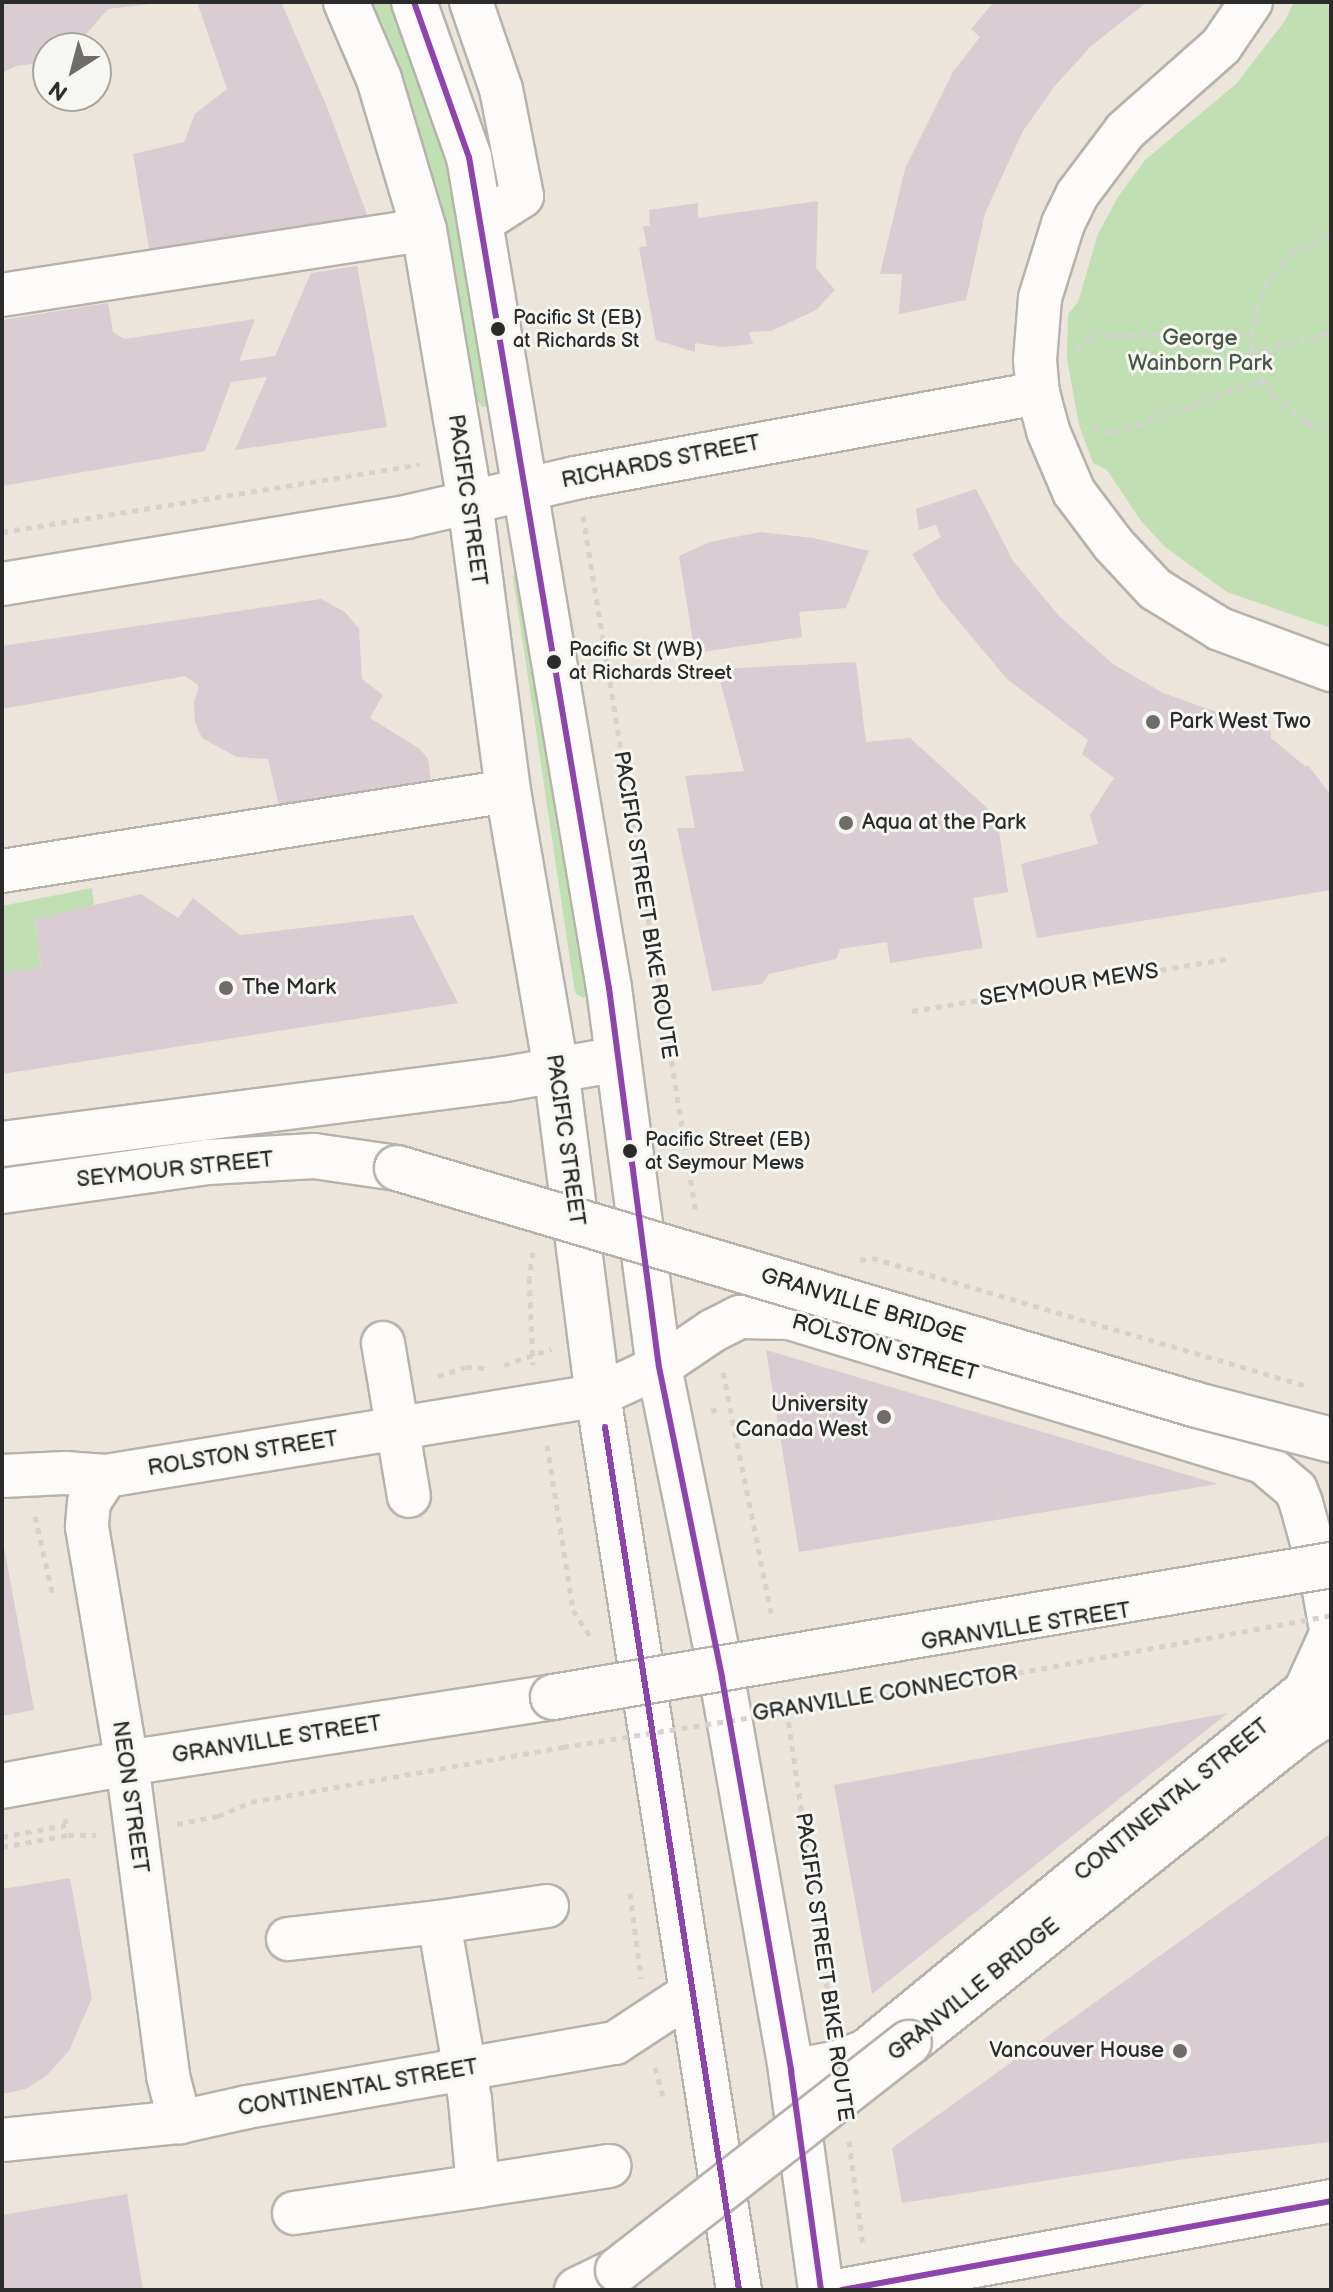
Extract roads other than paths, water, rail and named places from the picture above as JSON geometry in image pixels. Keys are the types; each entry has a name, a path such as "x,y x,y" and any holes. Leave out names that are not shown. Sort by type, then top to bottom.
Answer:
{"main road":[{"name":"PACIFIC STREET","path":"346,2 379,79 424,230 470,502 508,791 556,1069 598,1395 606,1430 739,2290"},
{"path":"414,2 469,157 618,1059 659,1367 722,1678 791,2071 821,2290"},
{"path":"2,1144 618,1059"},
{"name":"SEYMOUR STREET","path":"2,1191 208,1162 314,1156 397,1168"},
{"name":"GRANVILLE BRIDGE","path":"397,1168 1197,1405 1331,1440"},
{"name":"GRANVILLE STREET","path":"2,1786 127,1763 553,1697 1329,1584"},
{"name":"GRANVILLE BRIDGE","path":"577,2290 618,2270 1300,1731 1331,1711"}],"street":[{"path":"471,2 501,89 522,196 480,223"},
{"path":"1251,2 1221,46 1125,131 1077,195 1063,224 1040,298 1035,360 1038,393 1048,431 1074,492 1113,544 1155,589 1220,629 1296,654 1331,670"},
{"path":"2,295 424,230"},
{"name":"RICHARDS STREET","path":"2,584 405,517 525,489 1038,393"},
{"path":"2,871 508,791"},
{"name":"ROLSTON STREET","path":"2,1476 106,1476 598,1395 659,1367 712,1331 740,1317 789,1318 1263,1462 1296,1490 1329,1584"},
{"path":"383,1343 409,1496"},
{"name":"NEON STREET","path":"106,1476 89,1502 87,1527 127,1763 168,2076 180,2122"},
{"name":"CONTINENTAL STREET","path":"791,2071 838,2062 867,2050 1305,1691 1331,1632 1329,1584"},
{"name":"GRANVILLE STREET","path":"722,1678 1329,1584"},
{"path":"288,1939 547,1906"},
{"path":"439,1922 465,2070 478,2186"},
{"name":"CONTINENTAL STREET","path":"2,2140 180,2122 221,2112 615,2043 645,2027 685,1997 691,1982"},
{"path":"294,2213 609,2166"},
{"path":"842,2290 1331,2201"}],"place":[{"name":"Pacific St (EB) at Richards St","path":"498,329"},
{"name":"Pacific St (WB) at Richards Street","path":"554,662"},
{"name":"Park West Two","path":"1153,722"},
{"name":"Aqua at the Park","path":"846,823"},
{"name":"The Mark","path":"226,988"},
{"name":"Pacific Street (EB) at Seymour Mews","path":"630,1151"},
{"name":"University Canada West","path":"884,1417"},
{"name":"Vancouver House","path":"1180,2051"}],"park label":[{"name":"George Wainborn Park","path":"1200,350"}]}
